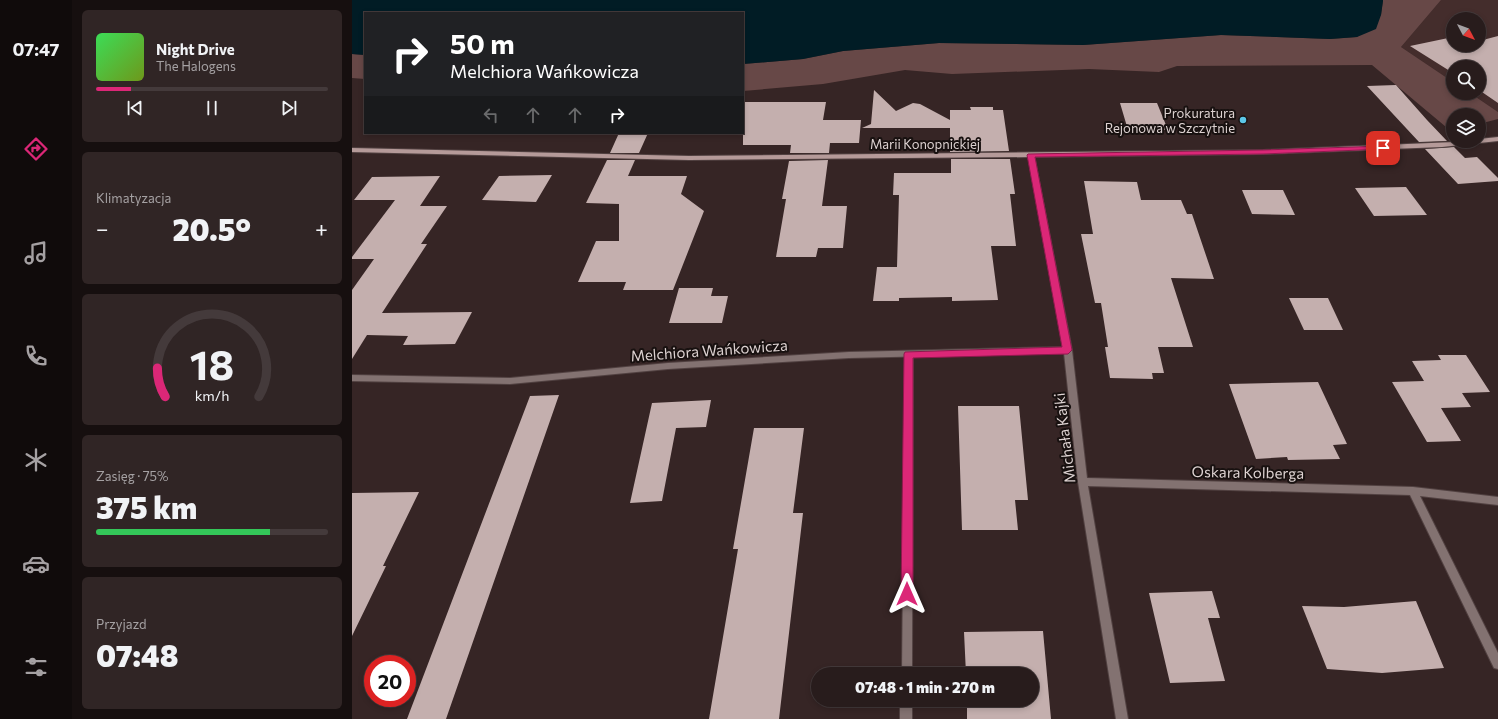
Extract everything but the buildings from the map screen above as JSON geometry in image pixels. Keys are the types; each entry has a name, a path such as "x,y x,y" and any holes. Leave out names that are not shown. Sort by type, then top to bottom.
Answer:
{"street":[{"name":"Marii Konopnickiej","path":"352,150 689,158 1031,155 1263,152 1442,146 1498,139"},
{"name":"Michała Kajki","path":"1031,155 1068,350 1083,482 1122,719"},
{"name":"Melchiora Wańkowicza","path":"352,378 510,381 668,366 849,354 1068,350"},
{"path":"907,667 908,354"},
{"name":"Oskara Kolberga","path":"1083,482 1413,491 1498,501"},
{"path":"1413,491 1498,664"},
{"path":"906,707 906,719"}],"shaded area":[{"path":"1383,0 1441,0 1401,47 1446,77 1446,100 1480,100 1498,112 1498,119 1486,122 1486,108 1446,108 1446,127 1372,65 1177,66 1159,72 1089,69 952,74 905,70 823,84 744,91 744,64 803,59 843,51 939,43 1083,45 1221,35 1330,39 1357,37 1381,15"},
{"path":"1441,0 1498,0 1498,112 1480,100 1486,100 1486,60 1446,60 1446,77 1401,47"},
{"path":"352,54 364,55 364,79 352,78"}],"water":[{"path":"352,0 1383,0 1381,15 1376,29 1357,37 1330,39 1221,35 1083,45 939,43 843,51 803,59 744,64 744,12 364,12 364,55 352,54"}],"place":[{"name":"Prokuratura Rejonowa w Szczytnie","path":"1243,120"}],"route":[{"path":"907,594 908,354 1068,350 1031,155 1263,152 1383,148"}]}
